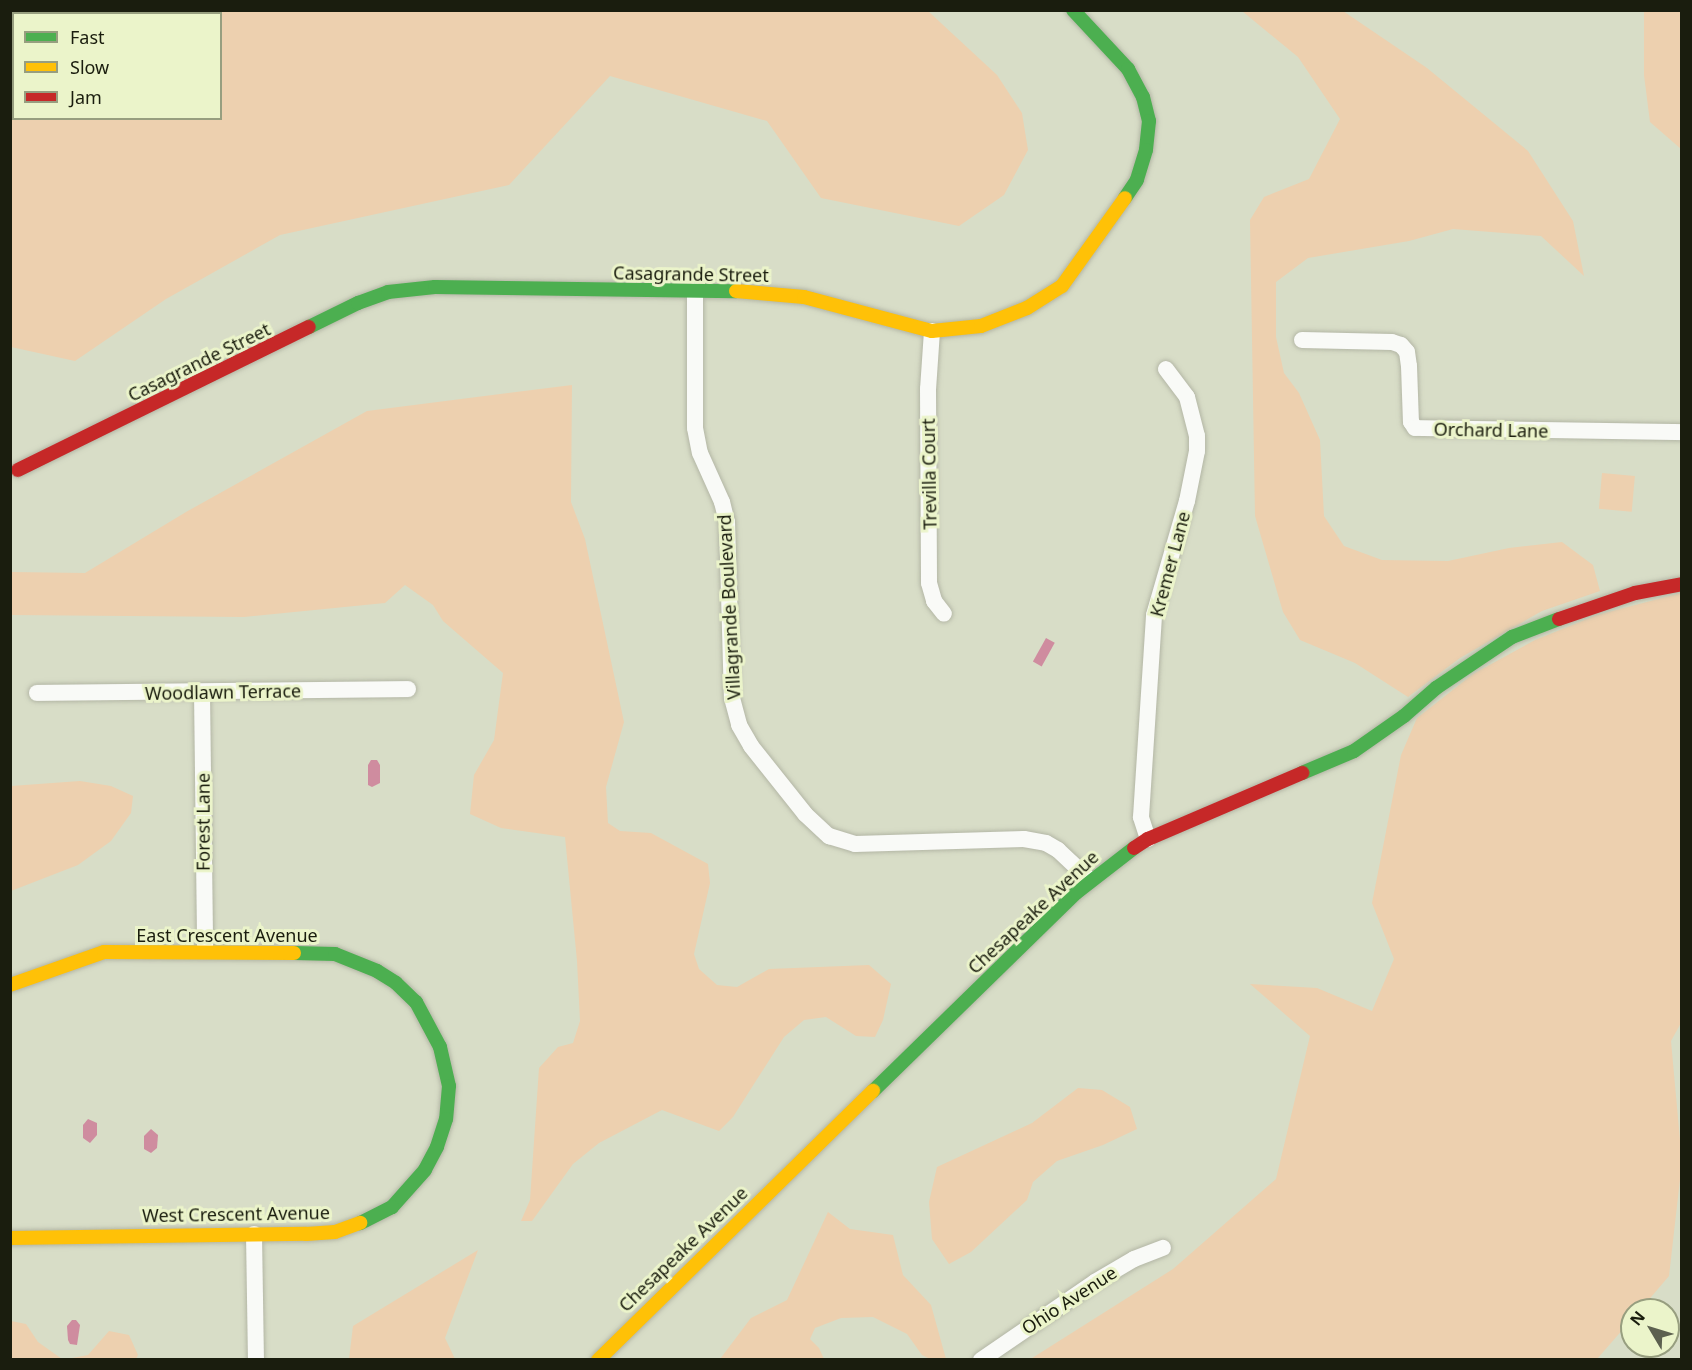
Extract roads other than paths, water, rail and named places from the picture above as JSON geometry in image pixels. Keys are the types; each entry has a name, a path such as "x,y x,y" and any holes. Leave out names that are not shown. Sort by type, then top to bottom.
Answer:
{"street":[{"name":"Casagrande Street","path":"18,470 358,303 388,292 435,287 746,291 804,297 932,331 981,326 1027,308 1062,286 1079,265 1137,180 1146,150 1149,121 1143,97 1128,69 1072,10"},
{"name":"Villagrande Boulevard","path":"695,291 695,428 700,453 723,502 727,522 732,698 740,725 751,746 805,814 829,836 855,844 1024,839 1046,843 1069,858 1090,880"},
{"name":"Trevilla Court","path":"932,331 928,389 929,583 934,601 944,614"},
{"name":"Orchard Lane","path":"1302,340 1392,342 1401,345 1407,352 1411,422 1415,428 1682,432"},
{"name":"Kremer Lane","path":"1148,839 1141,818 1154,615 1187,501 1197,451 1197,436 1187,397 1166,369"},
{"name":"Chesapeake Avenue","path":"598,1359 1090,880 1148,839 1354,751 1404,716 1436,688 1512,638 1594,606 1635,593 1682,584"},
{"name":"Woodlawn Terrace","path":"37,693 408,689"},
{"name":"Forest Lane","path":"202,692 203,900 206,951"},
{"name":"East Crescent Avenue","path":"10,985 90,955 206,951 335,954 376,971 396,983 420,1009 440,1047 449,1086"},
{"name":"West Crescent Avenue","path":"10,1238 335,1232 366,1221 392,1207 418,1179 437,1147 446,1119 449,1086"},
{"path":"255,1234 256,1359"},
{"name":"Ohio Avenue","path":"981,1359 1095,1282 1134,1259 1163,1248"}]}
